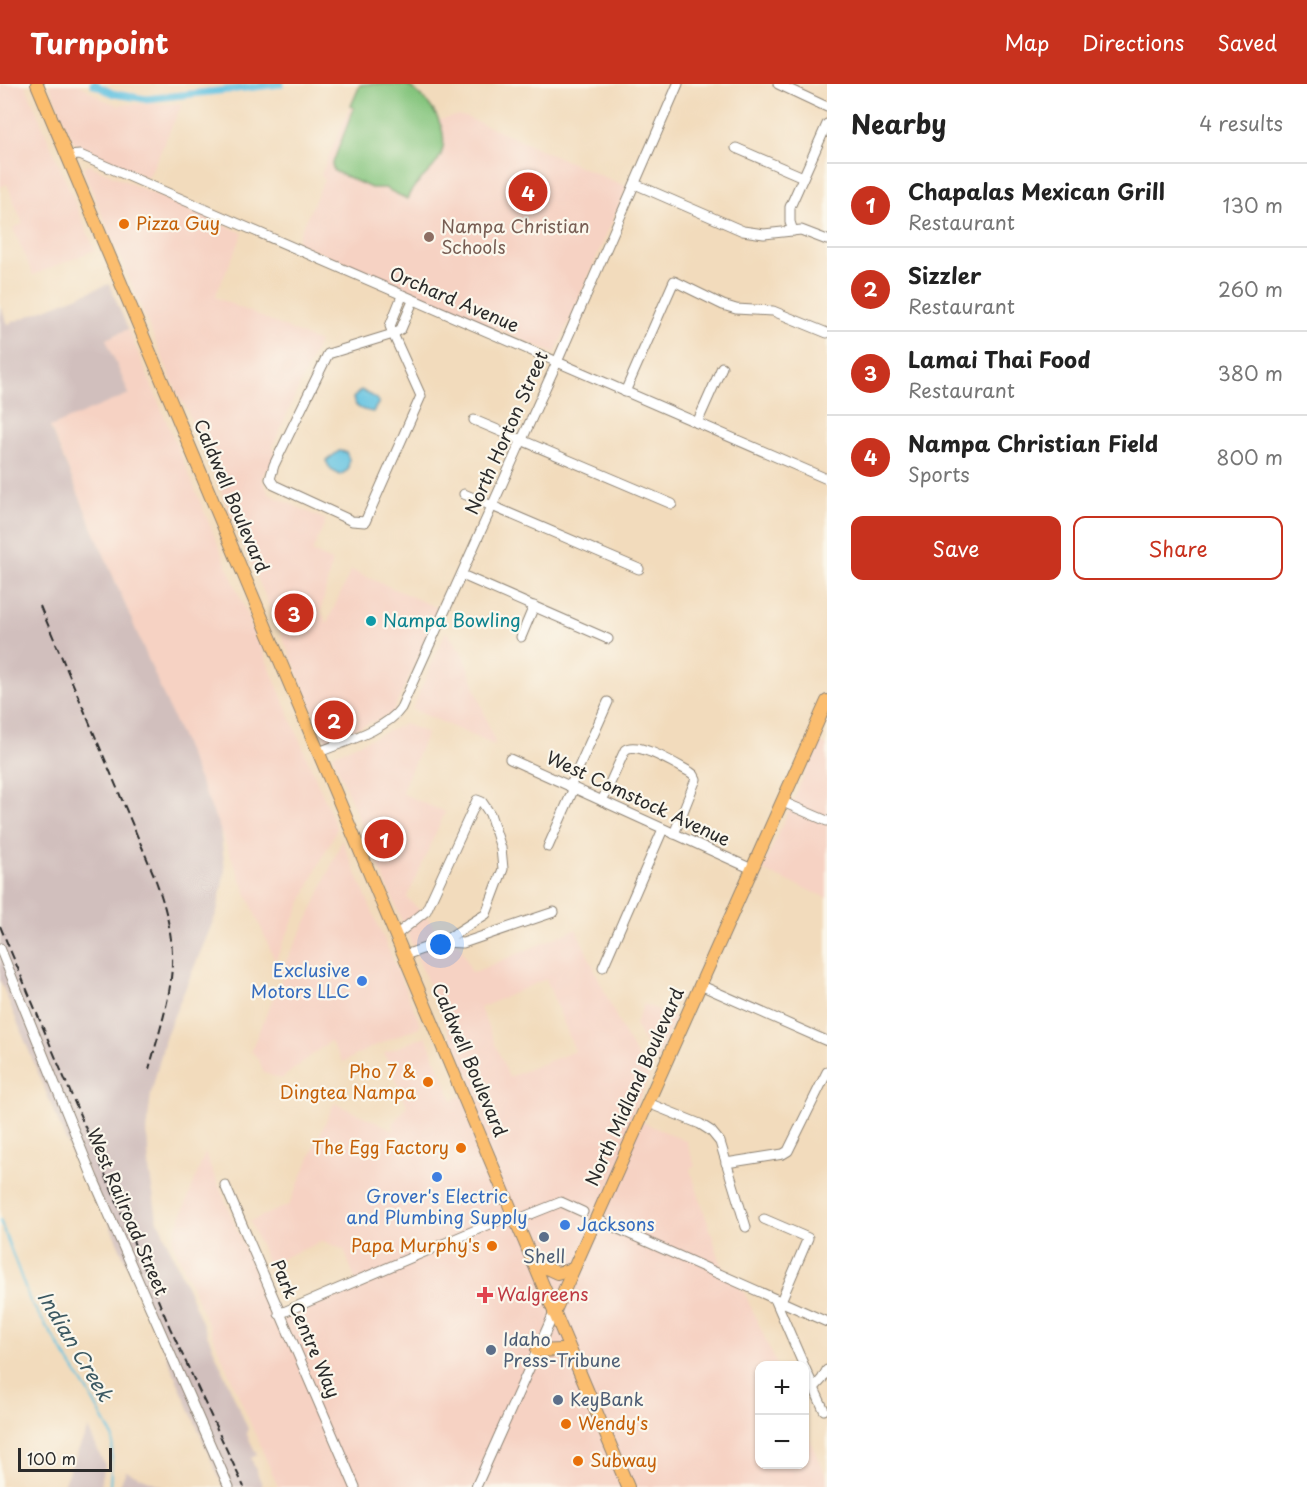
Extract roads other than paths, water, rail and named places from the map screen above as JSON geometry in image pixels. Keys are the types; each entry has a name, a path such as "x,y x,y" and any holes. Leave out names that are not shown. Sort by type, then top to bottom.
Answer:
{"main road":[{"name":"Caldwell Boulevard","path":"38,84 628,1487"},
{"name":"North Midland Boulevard","path":"554,1312 827,701"},
{"path":"533,1262 552,1272 561,1273 573,1269"},
{"path":"537,1351 561,1350 572,1358"}],"street":[{"name":"North Horton Street","path":"319,752 383,724 398,712 493,506 678,84"},
{"path":"778,84 827,107"},
{"path":"793,231 789,215 827,124"},
{"path":"736,148 803,177"},
{"name":"Orchard Avenue","path":"68,156 80,155 827,479"},
{"path":"635,184 743,231 764,234 807,232 827,240"},
{"path":"625,392 674,281 723,305 736,309 773,311 827,333"},
{"path":"402,296 390,326 393,334 421,396 365,522 352,521 274,485 270,479 274,465 327,354 393,334 401,329 413,301"},
{"path":"697,423 722,367"},
{"path":"474,420 672,504"},
{"path":"464,494 639,569"},
{"path":"462,575 608,639"},
{"path":"521,637 534,606"},
{"path":"548,848 608,702"},
{"path":"602,801 625,750 634,747 648,751 694,775 696,779 674,834"},
{"name":"West Comstock Avenue","path":"510,759 752,869"},
{"path":"396,935 426,911 477,800 482,802 490,814 501,848 503,869 486,914 442,942 405,955"},
{"path":"783,802 827,821"},
{"path":"603,967 663,829"},
{"path":"442,942 463,943 554,912"},
{"name":"West Railroad Street","path":"0,948 93,1178 229,1487"},
{"path":"700,985 827,1041"},
{"path":"726,1163 783,1154 788,1150 827,1072"},
{"path":"648,1103 700,1124 711,1131 720,1142 746,1227"},
{"name":"Park Centre Way","path":"225,1185 355,1487"},
{"path":"279,1314 504,1218 516,1220 561,1203 583,1212"},
{"path":"596,1218 827,1322"},
{"path":"764,1219 808,1238 778,1300 802,1361"},
{"name":"North Midland Boulevard","path":"476,1487 554,1312"},
{"path":"814,1388 822,1380 827,1370"},
{"path":"809,1377 824,1410"}],"water":[{"path":"361,390 379,402 373,412 363,410 356,405 353,398"},
{"path":"339,451 346,452 349,459 348,470 340,475 331,470 326,461"}],"waterway":[{"path":"93,84 114,94 146,99 281,84"},
{"name":"Indian Creek","path":"0,1220 30,1301 88,1391 113,1437 110,1487"}],"railway":[{"path":"40,606 153,873 169,927 172,950 169,993 149,1069"},
{"path":"0,926 170,1328 244,1487"}],"place":[{"name":"Nampa Christian Field","path":"528,192"},
{"name":"Pizza Guy","path":"124,224"},
{"name":"Nampa Christian Schools","path":"429,237"},
{"name":"Lamai Thai Food","path":"294,613"},
{"name":"Nampa Bowling","path":"371,621"},
{"name":"Sizzler","path":"334,720"},
{"name":"Chapalas Mexican Grill","path":"384,839"},
{"name":"Exclusive Motors LLC","path":"362,981"},
{"name":"Pho 7 & Dingtea Nampa","path":"428,1082"},
{"name":"The Egg Factory","path":"461,1148"},
{"name":"Grover's Electric and Plumbing Supply","path":"437,1177"},
{"name":"Jacksons","path":"565,1225"},
{"name":"Shell","path":"544,1237"},
{"name":"Papa Murphy's","path":"492,1246"},
{"name":"Walgreens","path":"485,1295"},
{"name":"Idaho Press-Tribune","path":"491,1350"},
{"name":"KeyBank","path":"558,1400"},
{"name":"Wendy's","path":"566,1424"},
{"name":"Subway","path":"578,1461"}]}
